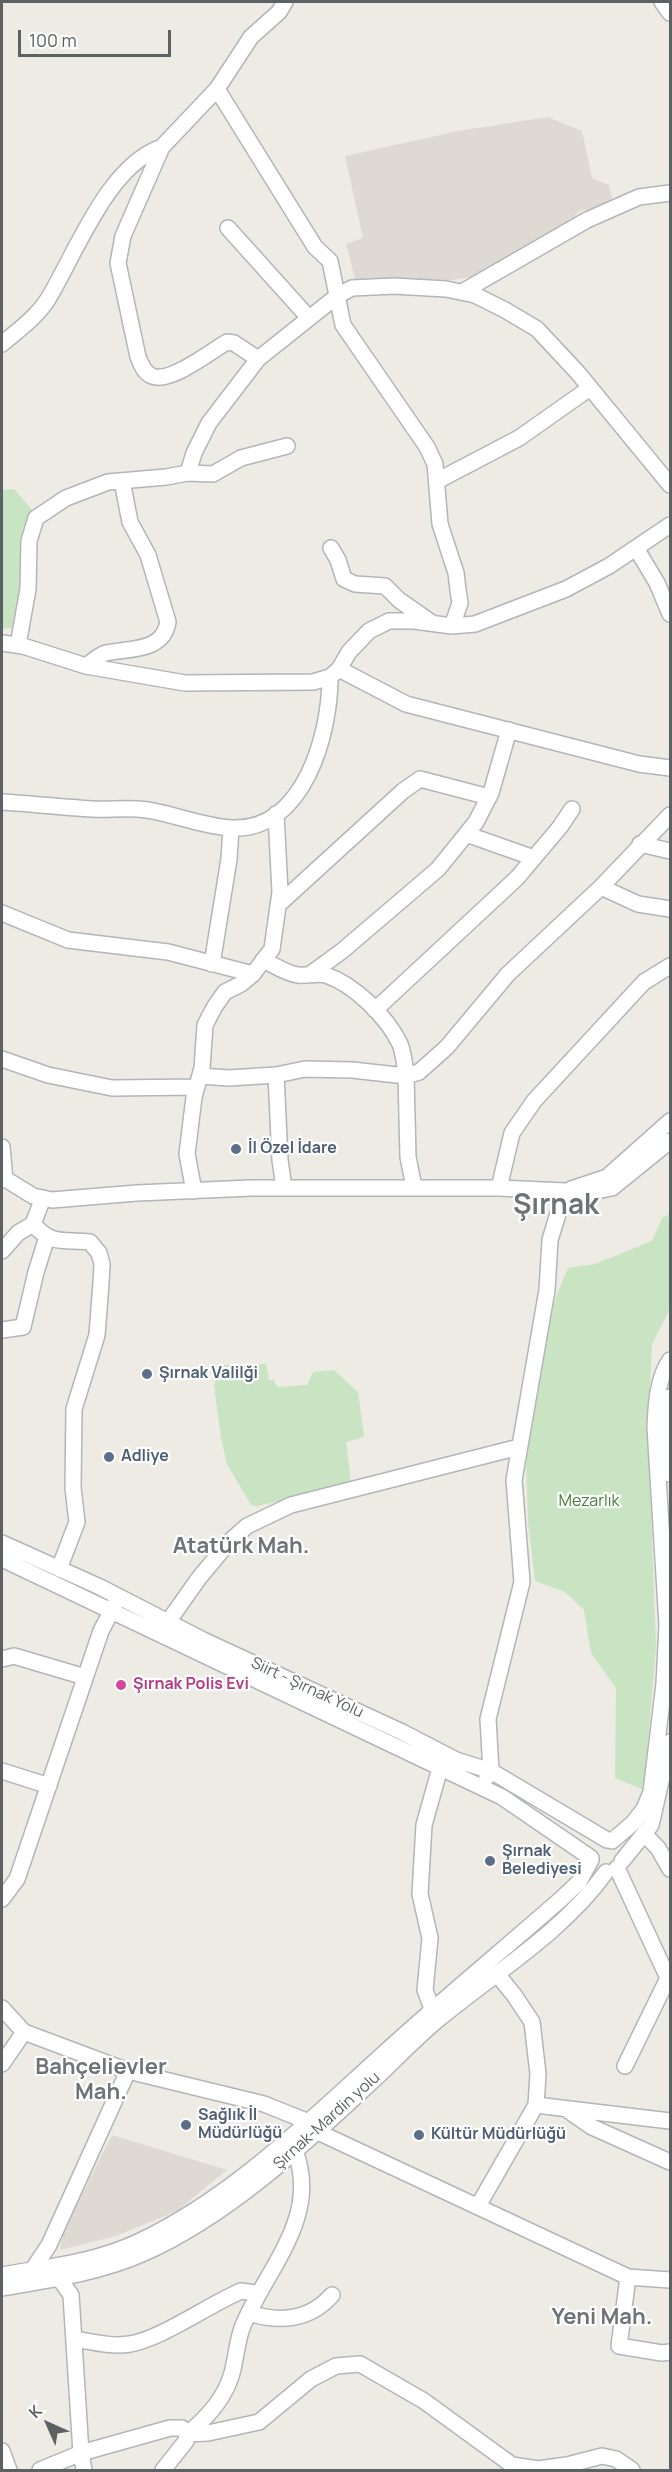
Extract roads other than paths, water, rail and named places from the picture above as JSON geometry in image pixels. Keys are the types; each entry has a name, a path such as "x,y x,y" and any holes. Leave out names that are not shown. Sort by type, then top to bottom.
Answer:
{"street":[{"path":"258,359 234,343 227,342 186,368 165,377 152,376 143,369 138,357 118,264 123,236 162,147 217,88 251,37 279,12 285,2"},
{"path":"662,2 670,13"},
{"path":"217,88 315,247 330,261 343,326 427,447 435,464 440,524 456,573 460,603 452,626"},
{"path":"2,344 47,301 72,252 109,192 135,162 150,151 162,147"},
{"path":"462,292 587,220 639,197 670,194"},
{"path":"228,228 309,318"},
{"path":"188,472 194,453 209,423 258,359 337,296 352,288 394,286 446,289 475,295 537,329 591,388 670,485"},
{"path":"436,481 519,438 591,388"},
{"path":"18,645 28,589 29,541 36,518 66,498 108,482 188,472 213,474 242,458 287,446"},
{"path":"86,666 105,654 154,644 162,639 168,622 152,566 142,540 130,522 122,481"},
{"path":"2,802 92,809 145,809 231,828 263,822 299,794 312,769 330,701 334,673 349,652 369,631 389,621 452,626 475,624 566,589 609,566 670,525"},
{"path":"331,548 338,560 344,579 356,584 385,586 399,600 432,623"},
{"path":"636,548 657,583 670,614"},
{"path":"2,643 18,645 86,666 184,683 313,682 334,673 406,704 639,764 670,768"},
{"path":"309,975 342,951 438,869 476,822 489,797 509,730"},
{"path":"278,905 403,791 420,779 489,797"},
{"path":"375,1010 517,878 561,827 572,809"},
{"path":"194,1191 187,1154 205,1025 215,1005 225,992 241,984 253,974 272,949 280,892 276,814"},
{"path":"2,1059 48,1075 112,1088 276,1075 305,1069 352,1070 406,1077 419,1072 447,1047 508,974 601,887 670,815"},
{"path":"212,964 229,859 231,828"},
{"path":"466,834 534,858"},
{"path":"640,844 670,851"},
{"path":"601,887 638,904 670,909"},
{"path":"2,913 68,940 168,952 253,974"},
{"path":"264,960 295,975 329,976 354,992 375,1010 392,1030 401,1047 406,1077 408,1157 414,1187"},
{"path":"499,1188 512,1133 534,1101 644,982 670,966"},
{"path":"276,1075 280,1160 284,1188"},
{"path":"565,1191 607,1177 670,1121"},
{"path":"2,1147 3,1178 33,1196 52,1200 284,1188 499,1188 588,1194 612,1188 670,1141"},
{"path":"481,1788 490,1772 488,1719 522,1582 514,1480 547,1290 550,1240 565,1191"},
{"path":"2,1251 18,1233 33,1224 43,1198"},
{"path":"33,1224 54,1242 74,1240 90,1242 99,1253 102,1264 96,1335 74,1409 73,1488 77,1522 59,1569"},
{"path":"2,1330 23,1327 47,1237"},
{"path":"670,1360 659,1388 655,1427 667,1625 664,1684 653,1781 644,1809 633,1823 609,1840 594,1846 591,1859 597,1869 615,1867 651,1825 658,1803 670,1742"},
{"path":"670,1397 667,1426 670,1474"},
{"path":"164,1628 199,1578 229,1542 247,1526 291,1505 519,1447"},
{"name":"Siirt - Şırnak Yolu","path":"2,1543 120,1596 164,1628 502,1797 591,1859"},
{"name":"Siirt - Şırnak Yolu","path":"2,1558 110,1611 164,1628 402,1732 456,1760 490,1772 609,1840"},
{"path":"3,1895 17,1879 101,1631 120,1596"},
{"path":"2,1659 14,1656 85,1677"},
{"path":"432,2009 425,1990 430,1938 420,1894 424,1825 440,1768"},
{"path":"2,1771 49,1786"},
{"path":"644,1834 658,1848 670,1869"},
{"path":"609,1840 620,1847 615,1867 669,1982 625,2066"},
{"name":"Şırnak-Mardin yolu","path":"2,2288 59,2278 142,2254 203,2220 270,2172 295,2151 313,2127 432,2009 579,1882 591,1859"},
{"name":"Şırnak-Mardin yolu","path":"2,2275 86,2260 137,2242 196,2209 313,2127 438,2019 497,1974 589,1895 615,1867"},
{"path":"478,2206 536,2105 538,2074 532,2022 497,1974"},
{"path":"2,2008 24,2032 128,2071 264,2104 628,2277 670,2280"},
{"path":"2,2064 24,2032"},
{"path":"33,2269 49,2245 128,2071"},
{"path":"536,2105 670,2121"},
{"path":"565,2109 592,2127 670,2162"},
{"path":"187,2434 206,2418 223,2394 232,2374 241,2330 279,2260 299,2212 303,2190 300,2166 295,2151"},
{"path":"628,2277 619,2346 662,2353 670,2352"},
{"path":"59,2278 71,2295 84,2470"},
{"path":"74,2339 107,2344 130,2344 152,2337 241,2291 258,2295"},
{"path":"249,2313 280,2319 301,2316 321,2308 332,2295"},
{"path":"187,2434 208,2433 260,2422 311,2379 336,2366 360,2364 424,2401 512,2465 538,2469 567,2465 602,2456 616,2459 632,2470"},
{"path":"40,2470 81,2453 177,2427 185,2429 186,2441 163,2470"},
{"path":"2,2451 9,2470"}],"place":[{"name":"İl Özel İdare","path":"236,1149"},
{"name":"Şırnak Valilği","path":"147,1374"},
{"name":"Adliye","path":"109,1457"},
{"name":"Şırnak Polis Evi","path":"121,1685"},
{"name":"Şırnak Belediyesi","path":"490,1861"},
{"name":"Sağlık İl Müdürlüğü","path":"186,2125"},
{"name":"Kültür Müdürlüğü","path":"419,2135"}],"district":[{"name":"Şırnak","path":"556,1206"},
{"name":"Atatürk Mah.","path":"241,1547"},
{"name":"Bahçelievler Mah.","path":"101,2080"},
{"name":"Yeni Mah.","path":"602,2318"}],"park label":[{"name":"Mezarlık","path":"589,1502"}]}
